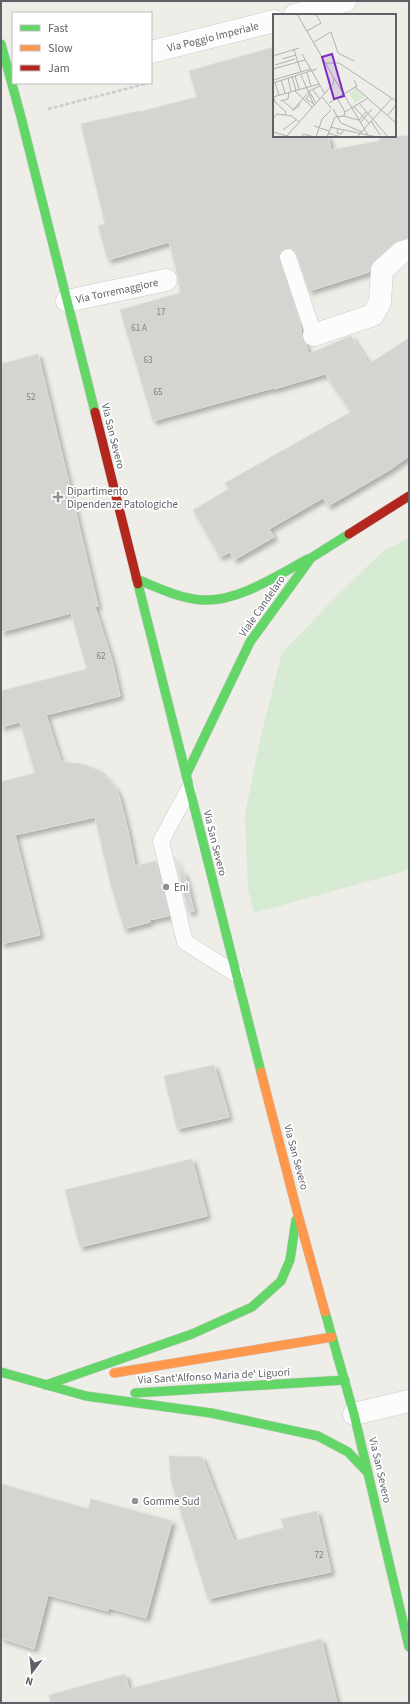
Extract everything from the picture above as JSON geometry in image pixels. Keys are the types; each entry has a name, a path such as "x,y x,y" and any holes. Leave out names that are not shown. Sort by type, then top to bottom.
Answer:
{"main road":[{"name":"Via San Severo","path":"1,44 21,117 136,579 297,1211 354,1414 409,1647"},
{"name":"Viale Candelaro","path":"188,782 250,642 311,558 409,496"},
{"path":"136,579 180,595 204,601 234,596 311,558"},
{"path":"46,1385 192,1334 252,1307 281,1281 290,1260 297,1211"},
{"path":"46,1385 332,1337"},
{"path":"1,1372 86,1396 211,1413 318,1436 348,1452 368,1473"},
{"name":"Via Sant'Alfonso Maria de' Liguori","path":"86,1396 345,1380"}],"street":[{"name":"Via Poggio Imperiale","path":"152,52 273,21"},
{"path":"314,335 374,315 380,302 382,270 402,252 409,250"},
{"name":"Via Torremaggiore","path":"67,301 166,280"},
{"path":"354,1414 409,1401"}],"lane":[{"path":"288,257 314,335"},
{"path":"188,782 161,841 185,942 236,974"}],"path":[{"path":"21,117 106,93 146,84"}],"green space":[{"path":"409,538 409,870 254,913 248,890 245,814 260,739 282,653 382,552"}],"building":[{"path":"273,47 273,137 328,137 331,150 380,141 379,137 409,136 409,238 394,243 374,261 369,272 309,291 295,250 285,248 279,255 300,323 302,339 306,344 308,354 351,336 369,364 409,338 409,456 391,469 328,506 323,498 269,529 274,537 234,560 230,552 220,557 193,510 229,489 225,483 351,412 325,374 153,421 120,310 180,293 178,277 169,242 108,260 98,226 105,224 81,124 139,112 197,97 189,71"},
{"path":"38,354 98,606 95,607 112,661 120,696 46,715 61,762 82,764 98,770 116,789 128,831 135,866 156,861 169,916 149,920 150,922 124,929 110,882 95,817 15,835 40,935 1,944 1,782 35,773 20,722 1,727 1,691 87,669 71,613 1,632 1,364"},
{"path":"175,857 180,873 184,872 194,911 188,912"},
{"path":"214,1065 229,1117 177,1129 164,1076"},
{"path":"192,1159 207,1216 80,1247 65,1190"},
{"path":"169,1456 202,1457 234,1541 284,1528 281,1519 317,1511 331,1572 208,1599 171,1481"},
{"path":"1,1484 88,1509 91,1499 172,1521 146,1618 109,1608 108,1611 48,1595 34,1649 1,1638"},
{"path":"321,1639 337,1703 51,1703 49,1695 125,1674 129,1689"}],"traffic: fast":[{"path":"1,44 21,117 95,412"},
{"path":"186,775 250,642 311,558 349,534"},
{"path":"136,579 186,597 203,600 216,599 230,597 244,592 271,580 308,559"},
{"path":"138,584 261,1072"},
{"path":"46,1385 192,1334 252,1307 281,1281 290,1260 296,1220"},
{"path":"325,1312 354,1414 409,1647"},
{"path":"1,1372 86,1396 211,1413 318,1436 348,1452 368,1473"},
{"path":"135,1393 345,1380"}],"traffic: slow":[{"path":"261,1072 325,1312"},
{"path":"114,1373 332,1337"}],"traffic: jam":[{"path":"95,412 138,584"},
{"path":"349,534 409,496"}],"place":[{"name":"Dipartimento Dipendenze Patologiche","path":"58,497"},
{"name":"Eni","path":"166,887"},
{"name":"Gomme Sud","path":"135,1501"}]}
